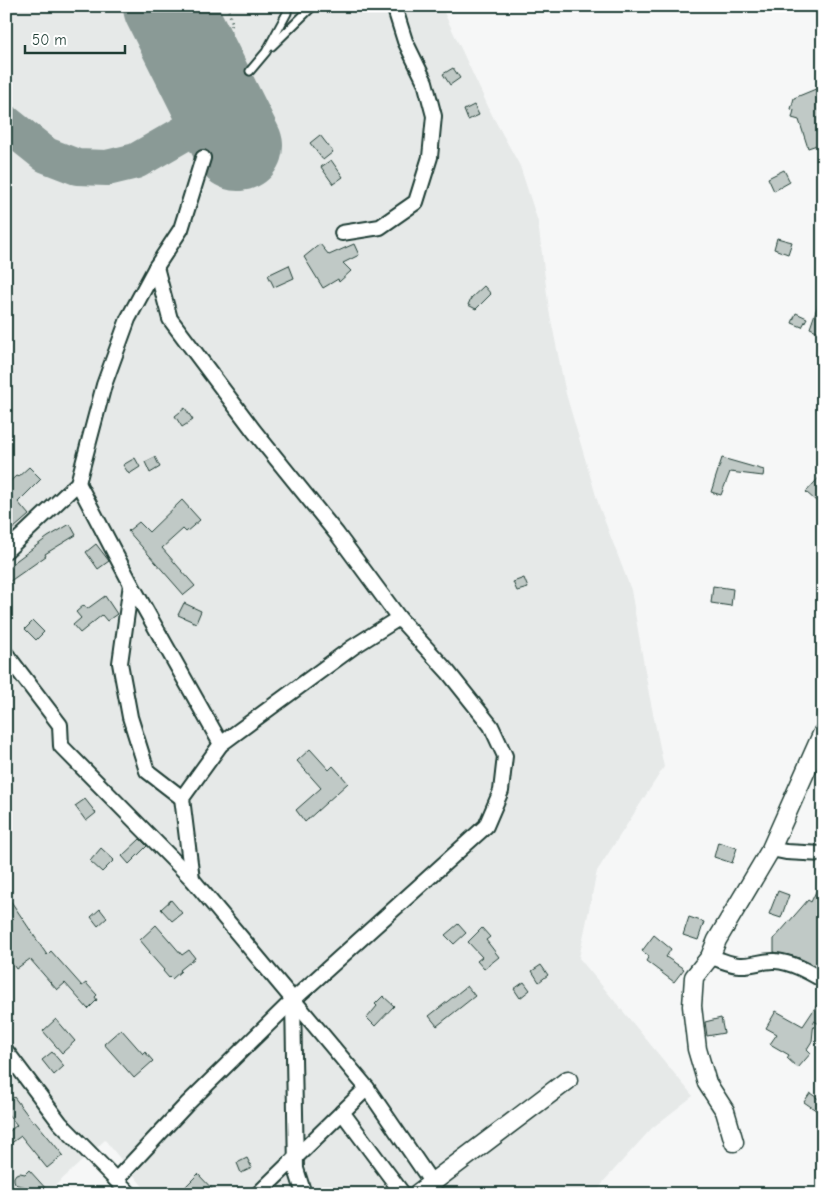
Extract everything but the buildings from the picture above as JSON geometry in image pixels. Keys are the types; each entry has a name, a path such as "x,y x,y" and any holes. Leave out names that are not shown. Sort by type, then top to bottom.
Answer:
{"street":[{"path":"342,233 380,227 416,202 430,156 434,116 425,82 404,41 394,6"},
{"path":"6,551 78,483 104,385 128,319 156,267 181,229 203,158"},
{"path":"116,1180 188,1104 294,1000 486,826 501,791 505,756 491,726 448,672 399,618 337,534 254,431 170,319 156,267"},
{"path":"78,483 131,584 221,744"},
{"path":"131,584 120,663 130,717 146,771 182,798"},
{"path":"192,879 182,798 221,744 354,647 399,618"},
{"path":"6,654 60,725 61,746 192,879 367,1088 432,1184"},
{"path":"734,1142 725,1111 707,1083 697,1050 692,1006 694,977 710,957 717,940 771,849 823,732"},
{"path":"771,849 786,852 823,854"},
{"path":"710,957 739,965 774,961 789,964 823,980"},
{"path":"294,1000 296,1170 304,1194"},
{"path":"6,1051 60,1123 130,1194"},
{"path":"418,1194 568,1080"},
{"path":"258,1194 367,1088"},
{"path":"342,1112 402,1194"}],"lane":[{"path":"266,52 287,13 288,6"},
{"path":"250,71 266,52 313,6"}],"path":[{"path":"226,6 232,22 231,34"}],"shaded area":[{"path":"6,6 441,6 493,117 520,166 538,222 549,310 566,394 599,506 631,590 664,767 597,871 579,958 693,1096 652,1128 604,1181 596,1194 149,1194 105,1140 46,1194 6,1194"}],"taxiway":[{"path":"6,123 46,155 77,167 107,168 136,161 221,112"}],"runway":[{"path":"168,6 238,146"}]}
